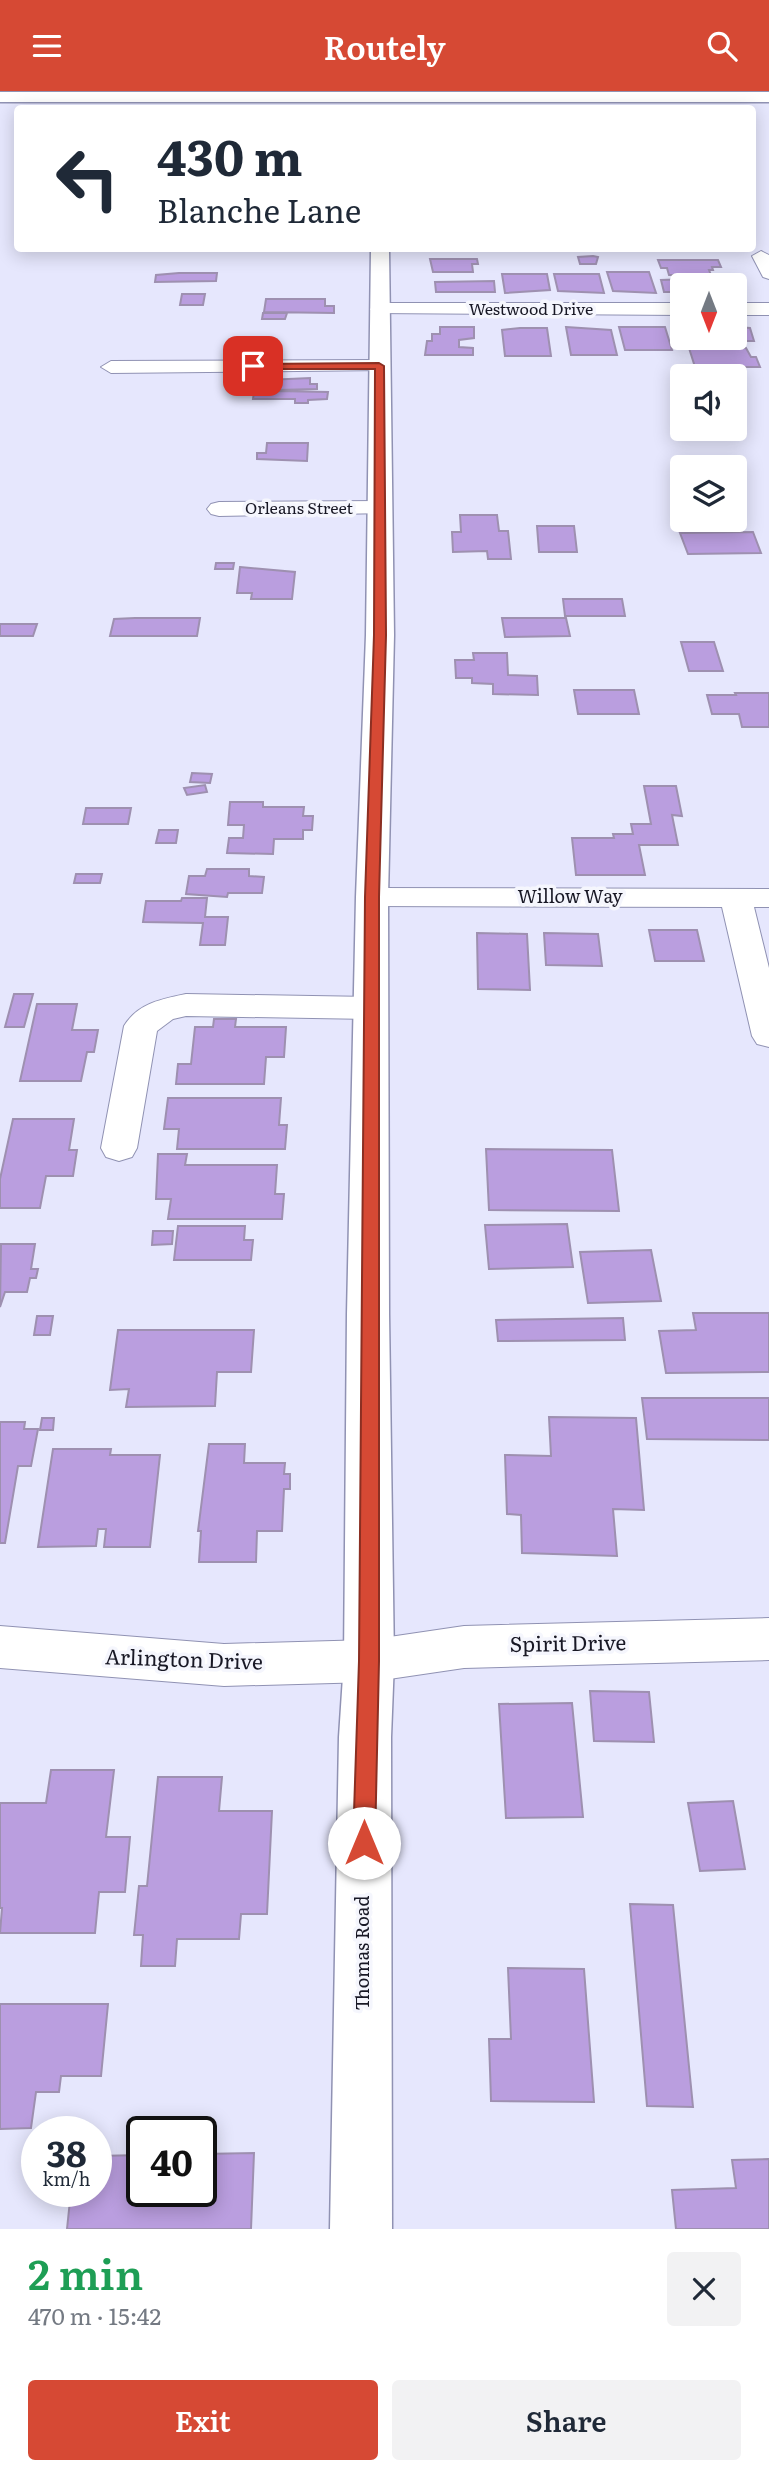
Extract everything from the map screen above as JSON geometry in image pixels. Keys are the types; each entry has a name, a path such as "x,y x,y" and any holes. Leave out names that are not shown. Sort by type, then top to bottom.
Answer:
{"street":[{"path":"0,97 381,103 606,94 769,97"},
{"name":"Thomas Road","path":"361,2229 365,1737 369,1661 372,897 380,635 380,252"},
{"name":"Westwood Drive","path":"380,309 670,309"},
{"path":"747,309 769,309"},
{"path":"111,367 379,366"},
{"name":"Orleans Street","path":"219,509 380,508"},
{"name":"Willow Way","path":"372,897 769,898"},
{"path":"736,898 769,1036"},
{"path":"119,1148 141,1026 162,1010 186,1005 371,1008"},
{"name":"Spirit Drive","path":"369,1661 464,1647 769,1640"},
{"name":"Arlington Drive","path":"0,1647 224,1665 369,1661"}],"building":[{"path":"578,257 598,257 596,264 580,264"},
{"path":"430,259 477,259 478,264 472,264 473,272 433,272"},
{"path":"658,260 718,260 721,267 712,267 710,273 670,275 667,268 661,268"},
{"path":"607,272 649,272 656,293 613,291"},
{"path":"217,273 216,281 155,282 156,275"},
{"path":"502,274 547,274 550,290 505,293"},
{"path":"554,274 599,274 604,293 558,291"},
{"path":"661,280 670,280 670,292 664,292"},
{"path":"494,281 495,292 436,292 435,282"},
{"path":"182,294 205,294 203,305 180,305"},
{"path":"266,299 325,299 325,306 334,306 334,313 264,312"},
{"path":"263,313 287,313 285,319 262,319"},
{"path":"440,327 474,327 474,338 459,340 459,347 473,348 473,355 425,355 427,341 432,341 432,334 440,334"},
{"path":"566,327 611,330 617,355 571,355"},
{"path":"619,327 665,327 670,350 625,350"},
{"path":"547,328 551,356 505,356 502,330"},
{"path":"747,328 750,328 754,341 747,341"},
{"path":"690,350 747,350 751,357 756,357 760,367 747,367 747,364 694,364"},
{"path":"310,378 310,384 317,384 317,389 277,390 277,384 266,384 266,380"},
{"path":"254,392 328,392 327,399 308,400 308,403 295,403 295,399 253,399"},
{"path":"267,443 308,443 307,461 257,459 257,453 266,453"},
{"path":"460,515 497,515 499,531 508,531 511,559 488,559 487,551 453,552 452,532 461,532"},
{"path":"537,526 574,526 577,552 539,552"},
{"path":"753,532 761,553 688,554 680,533"},
{"path":"216,563 234,563 233,569 215,569"},
{"path":"240,567 295,572 292,599 251,599 252,593 237,593"},
{"path":"563,599 622,599 625,616 565,616"},
{"path":"200,618 197,636 110,636 114,619"},
{"path":"502,618 566,618 570,636 505,637"},
{"path":"0,624 37,624 33,636 0,636"},
{"path":"681,642 714,642 723,671 689,671"},
{"path":"473,653 507,653 508,675 537,676 538,695 493,694 493,684 472,683 472,678 456,678 455,660 474,660"},
{"path":"574,690 634,690 639,714 578,714"},
{"path":"735,693 769,693 769,727 742,727 739,714 712,714 707,695 736,695"},
{"path":"192,773 212,774 210,783 190,782"},
{"path":"205,785 207,792 187,795 184,788"},
{"path":"644,786 676,786 682,816 672,815 678,845 639,845 645,875 576,875 572,838 614,838 613,834 633,834 631,824 651,824"},
{"path":"230,802 263,802 263,807 304,807 303,816 313,816 312,830 303,830 303,839 274,839 273,854 227,853 229,838 243,838 244,825 228,825"},
{"path":"86,808 131,808 128,824 83,824"},
{"path":"159,830 178,830 176,843 156,843"},
{"path":"207,869 249,869 249,876 264,877 262,893 228,893 227,897 186,894 189,876 205,876"},
{"path":"76,874 102,874 100,883 74,883"},
{"path":"182,898 207,898 205,917 228,917 225,945 200,945 203,923 143,922 146,901 181,901"},
{"path":"649,930 697,930 704,961 655,961"},
{"path":"477,933 527,934 530,990 478,989"},
{"path":"544,933 598,934 602,966 546,965"},
{"path":"14,994 33,994 24,1027 5,1027"},
{"path":"37,1004 77,1004 72,1030 98,1030 94,1052 87,1052 81,1081 20,1081"},
{"path":"214,1019 236,1019 235,1027 286,1027 284,1057 266,1057 264,1084 176,1084 178,1064 191,1064 195,1027 213,1027"},
{"path":"168,1098 281,1098 279,1125 287,1125 285,1149 177,1149 179,1129 164,1129"},
{"path":"13,1119 74,1119 69,1150 77,1150 73,1176 46,1176 40,1208 0,1208 0,1179"},
{"path":"486,1149 612,1150 619,1211 489,1210"},
{"path":"158,1154 187,1154 185,1165 277,1165 275,1194 284,1194 282,1219 168,1219 171,1199 156,1199"},
{"path":"567,1224 573,1267 489,1269 485,1225"},
{"path":"178,1226 245,1226 244,1240 253,1240 251,1260 174,1260"},
{"path":"153,1231 173,1231 172,1244 152,1245"},
{"path":"1,1244 35,1244 31,1269 38,1269 36,1278 30,1278 27,1292 5,1292 0,1307"},
{"path":"651,1250 661,1301 588,1303 580,1252"},
{"path":"693,1313 769,1313 769,1372 666,1373 659,1331 696,1330"},
{"path":"37,1316 53,1316 50,1335 34,1335"},
{"path":"623,1318 625,1340 498,1341 496,1320"},
{"path":"118,1330 254,1330 251,1372 217,1372 215,1406 126,1407 129,1389 110,1390"},
{"path":"642,1398 769,1398 769,1440 647,1439"},
{"path":"549,1417 636,1418 644,1510 613,1509 617,1556 522,1553 521,1515 507,1514 505,1455 551,1456"},
{"path":"42,1418 54,1418 53,1430 40,1430"},
{"path":"0,1422 25,1422 24,1429 38,1429 31,1466 18,1466 5,1543 0,1543"},
{"path":"209,1444 245,1444 244,1463 285,1463 284,1474 290,1474 290,1489 284,1489 282,1531 257,1531 256,1562 199,1562 201,1531 198,1531"},
{"path":"53,1449 111,1449 110,1455 160,1455 150,1547 104,1547 106,1529 98,1529 96,1546 38,1547"},
{"path":"590,1691 649,1692 654,1742 594,1741"},
{"path":"572,1703 583,1817 506,1818 499,1704"},
{"path":"51,1770 114,1770 106,1837 130,1837 125,1892 99,1892 95,1933 0,1933 0,1803 46,1803"},
{"path":"158,1777 222,1777 219,1811 272,1811 267,1914 241,1914 239,1939 177,1939 175,1966 141,1966 143,1935 134,1935 139,1886 147,1886"},
{"path":"733,1801 745,1869 700,1871 688,1803"},
{"path":"630,1904 673,1905 693,2107 647,2106"},
{"path":"508,1968 584,1969 594,2102 491,2101 489,2039 511,2039"},
{"path":"0,2004 108,2004 101,2076 61,2076 59,2092 36,2092 33,2116 21,2116 21,2128 0,2129"},
{"path":"254,2153 251,2229 67,2229 69,2207 112,2207 112,2156 126,2155 126,2207 217,2207 217,2154"},
{"path":"769,2159 769,2229 676,2229 672,2190 736,2188 732,2160"}],"route":[{"path":"253,366 379,366 380,635 372,897 369,1661 364,1843"}]}
